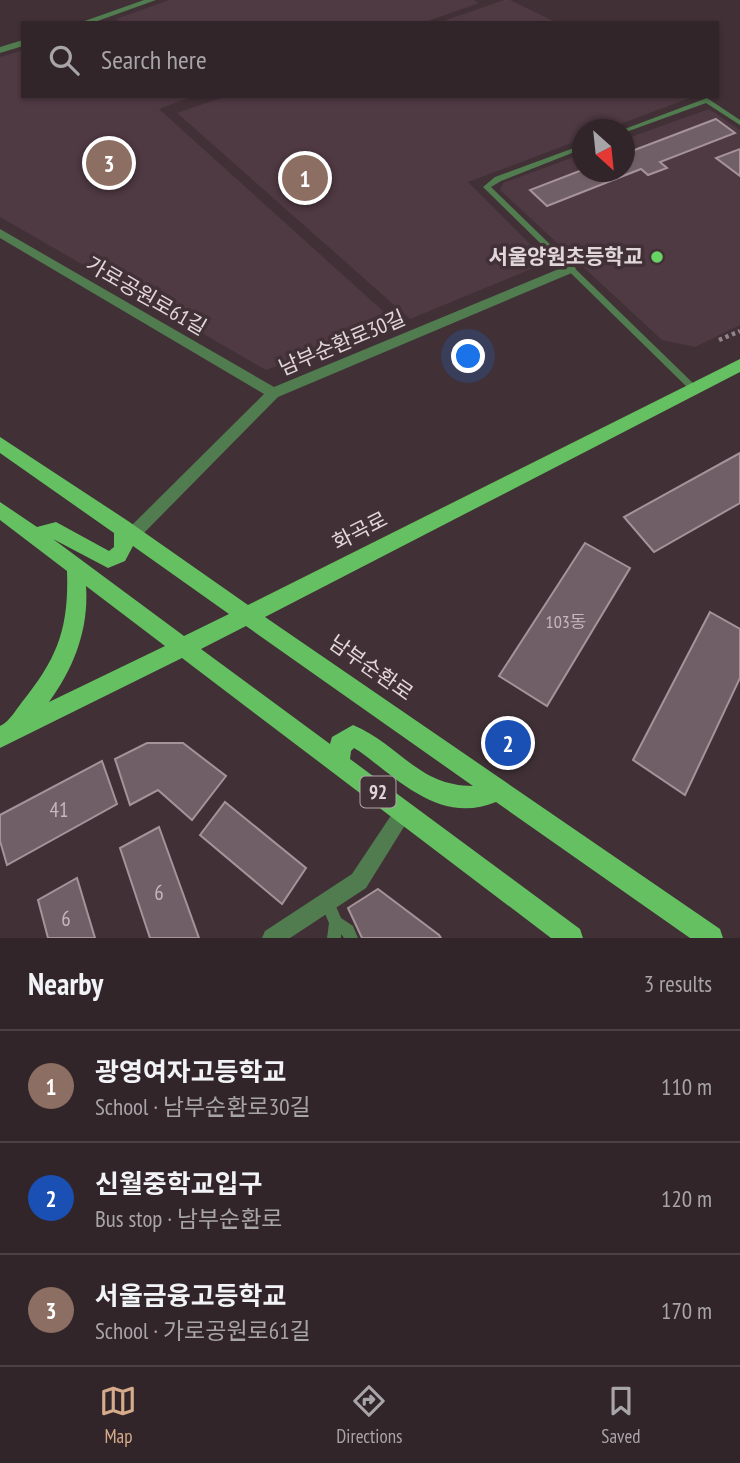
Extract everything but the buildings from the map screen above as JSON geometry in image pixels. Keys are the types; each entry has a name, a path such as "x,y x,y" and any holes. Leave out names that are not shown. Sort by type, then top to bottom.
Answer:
{"main road":[{"name":"화곡로","path":"6,734 184,648 740,365"},
{"name":"남부순환로","path":"0,444 711,938"},
{"name":"92","path":"0,510 571,938"},
{"path":"36,536 56,530 108,560 121,554 125,547 127,531"},
{"path":"6,734 48,688 65,660 79,607 76,566"},
{"path":"339,763 340,745 353,736 363,740 403,773 428,787 461,799 480,798 499,789"}],"street":[{"path":"89,21 152,0"},
{"path":"0,50 21,44"},
{"name":"가로공원로61길","path":"0,233 273,393"},
{"name":"남부순환로30길","path":"127,531 273,393 570,269"},
{"path":"272,938 359,881 404,811"}],"lane":[{"path":"635,127 707,100 740,123"},
{"path":"572,151 498,179 487,187 693,388"},
{"path":"327,902 336,923 334,938"},
{"path":"336,923 348,930 351,938"}],"path":[{"path":"719,340 740,331"}],"shaded area":[{"path":"169,0 474,0 479,3 428,21 116,19"},
{"path":"510,0 553,21 444,21"},
{"path":"21,51 21,98 189,98 159,109 394,321 266,370 0,217 0,57"},
{"path":"220,98 690,98 634,119 572,119 572,143 468,182 548,262 410,319 177,113"},
{"name":"서울양원초등학교","path":"709,109 740,130 740,325 695,347 662,340 500,190 503,183 572,158 572,182 635,182 635,135"}],"place":[{"name":"서울금융고등학교","path":"109,163"},
{"name":"광영여자고등학교","path":"305,178"},
{"name":"서울양원초등학교","path":"657,257"},
{"name":"신월중학교입구","path":"508,743"}]}
